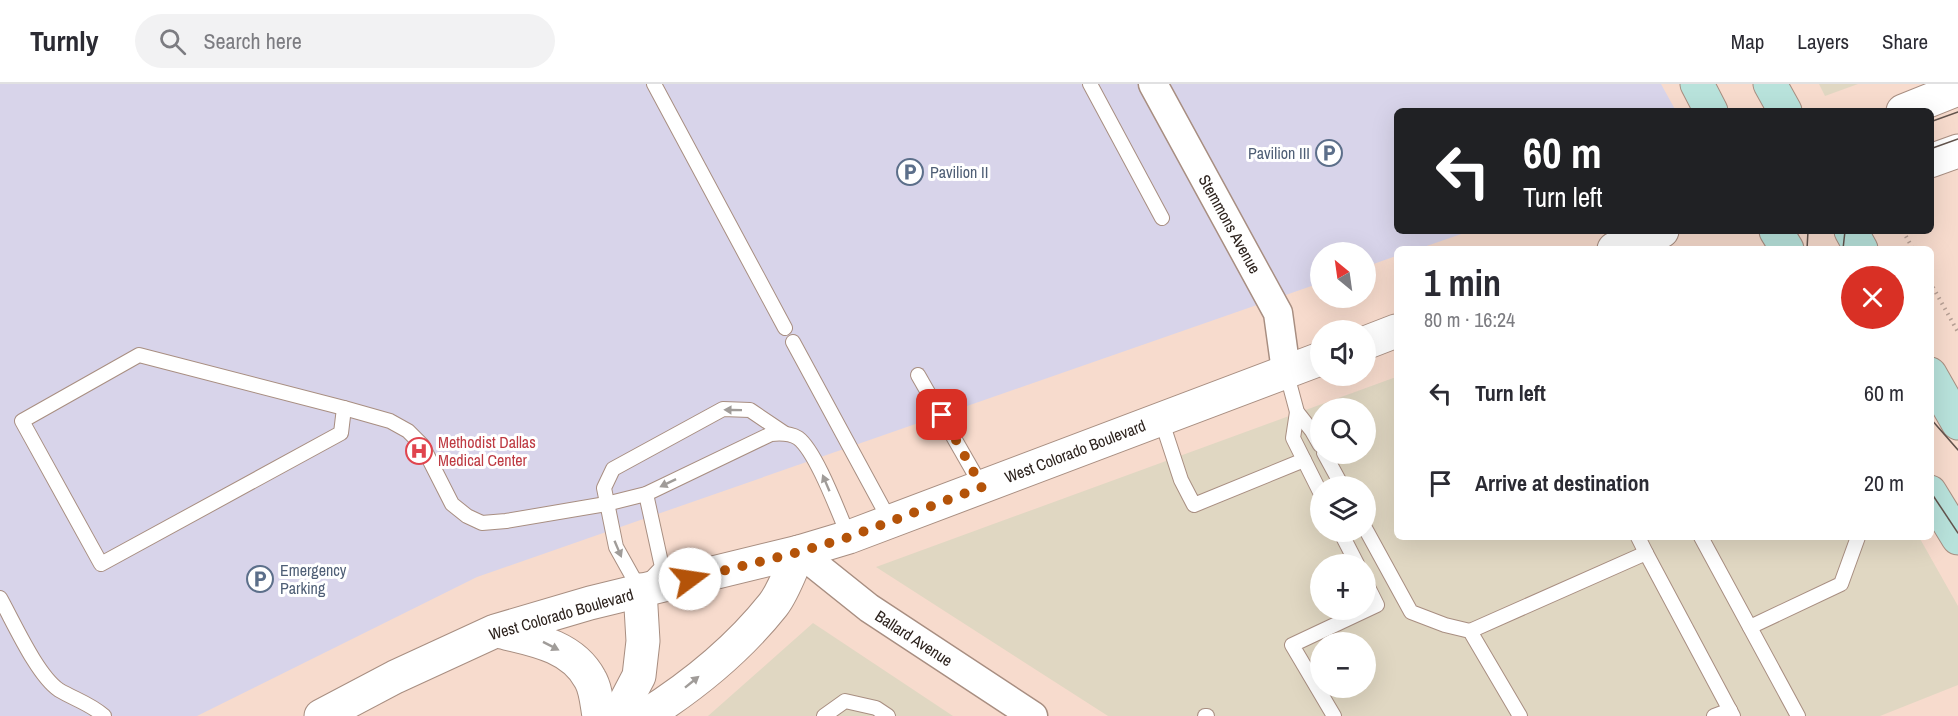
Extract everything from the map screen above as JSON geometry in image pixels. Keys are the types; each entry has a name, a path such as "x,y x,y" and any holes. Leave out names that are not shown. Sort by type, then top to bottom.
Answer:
{"main road":[{"path":"1697,84 1709,108"},
{"path":"1770,84 1783,108"},
{"path":"1934,381 1958,423"},
{"path":"1934,501 1958,538"}],"street":[{"name":"Stemmons Avenue","path":"1153,84 1278,313 1286,371"},
{"path":"1910,108 1958,89"},
{"path":"1934,160 1958,151"},
{"path":"1622,246 1654,234"},
{"path":"1376,339 1394,332"},
{"name":"West Colorado Boulevard","path":"321,716 395,677 495,631 640,590 799,552 849,537 1310,363"},
{"path":"645,716 667,702 736,645 774,604 799,552"},
{"name":"Ballard Avenue","path":"799,552 869,608 1034,716"},
{"path":"618,716 639,676 643,641 640,590"},
{"path":"495,631 539,640 571,657 591,680 599,716"}],"lane":[{"path":"654,84 785,328"},
{"path":"1090,84 1162,218"},
{"path":"793,342 890,521"},
{"path":"344,408 341,433 101,564 22,421 139,355 344,408 390,421 408,431 422,446 452,504 467,516 482,523 606,504 646,494 771,434 784,433"},
{"path":"1286,371 1297,412 1310,428"},
{"path":"918,375 982,487"},
{"path":"646,494 662,567 640,590 616,548 606,504 604,488 613,469 723,409 750,410 784,433 798,438 818,466 849,537"},
{"path":"1297,412 1293,438 1312,476"},
{"path":"1161,419 1181,480 1194,505 1304,460"},
{"path":"1640,540 1732,713 1714,716"},
{"path":"1703,540 1798,716"},
{"path":"1750,627 1841,584 1857,540"},
{"path":"1373,542 1411,612 1445,625 1470,631 1646,553"},
{"path":"0,598 40,669 58,689 94,708 104,716"},
{"path":"1334,716 1292,645 1345,620"},
{"path":"1470,631 1520,716"},
{"path":"824,716 845,701 876,708 888,716"}],"path":[{"path":"1934,289 1958,332"}],"shaded area":[{"name":"Methodist Dallas Medical Center","path":"0,84 1661,84 1674,108 1394,108 1394,234 1461,234 1427,246 1394,246 1394,257 1376,263 1376,242 1310,242 1310,286 477,577 197,716 0,716"},
{"path":"1819,84 1858,84 1825,96"},
{"path":"1394,378 1394,540 1921,540 1958,606 1958,685 1880,716 1108,716 876,567 1310,408 1310,464 1376,464 1376,398 1339,398"},
{"path":"813,623 953,716 708,716"}],"tram line":[{"path":"1934,121 1958,112"},
{"path":"1934,148 1958,139"},
{"path":"1807,246 1808,234"},
{"path":"1843,246 1845,234"},
{"path":"1934,423 1958,450"},
{"path":"1934,497 1958,533"}],"place":[{"name":"Pavilion III","path":"1329,153"},
{"name":"Pavilion II","path":"910,172"},
{"name":"Methodist Dallas Medical Center","path":"419,451"},
{"name":"Emergency Parking","path":"260,579"}],"route":[{"path":"690,579 849,537 982,487 942,415"}]}
